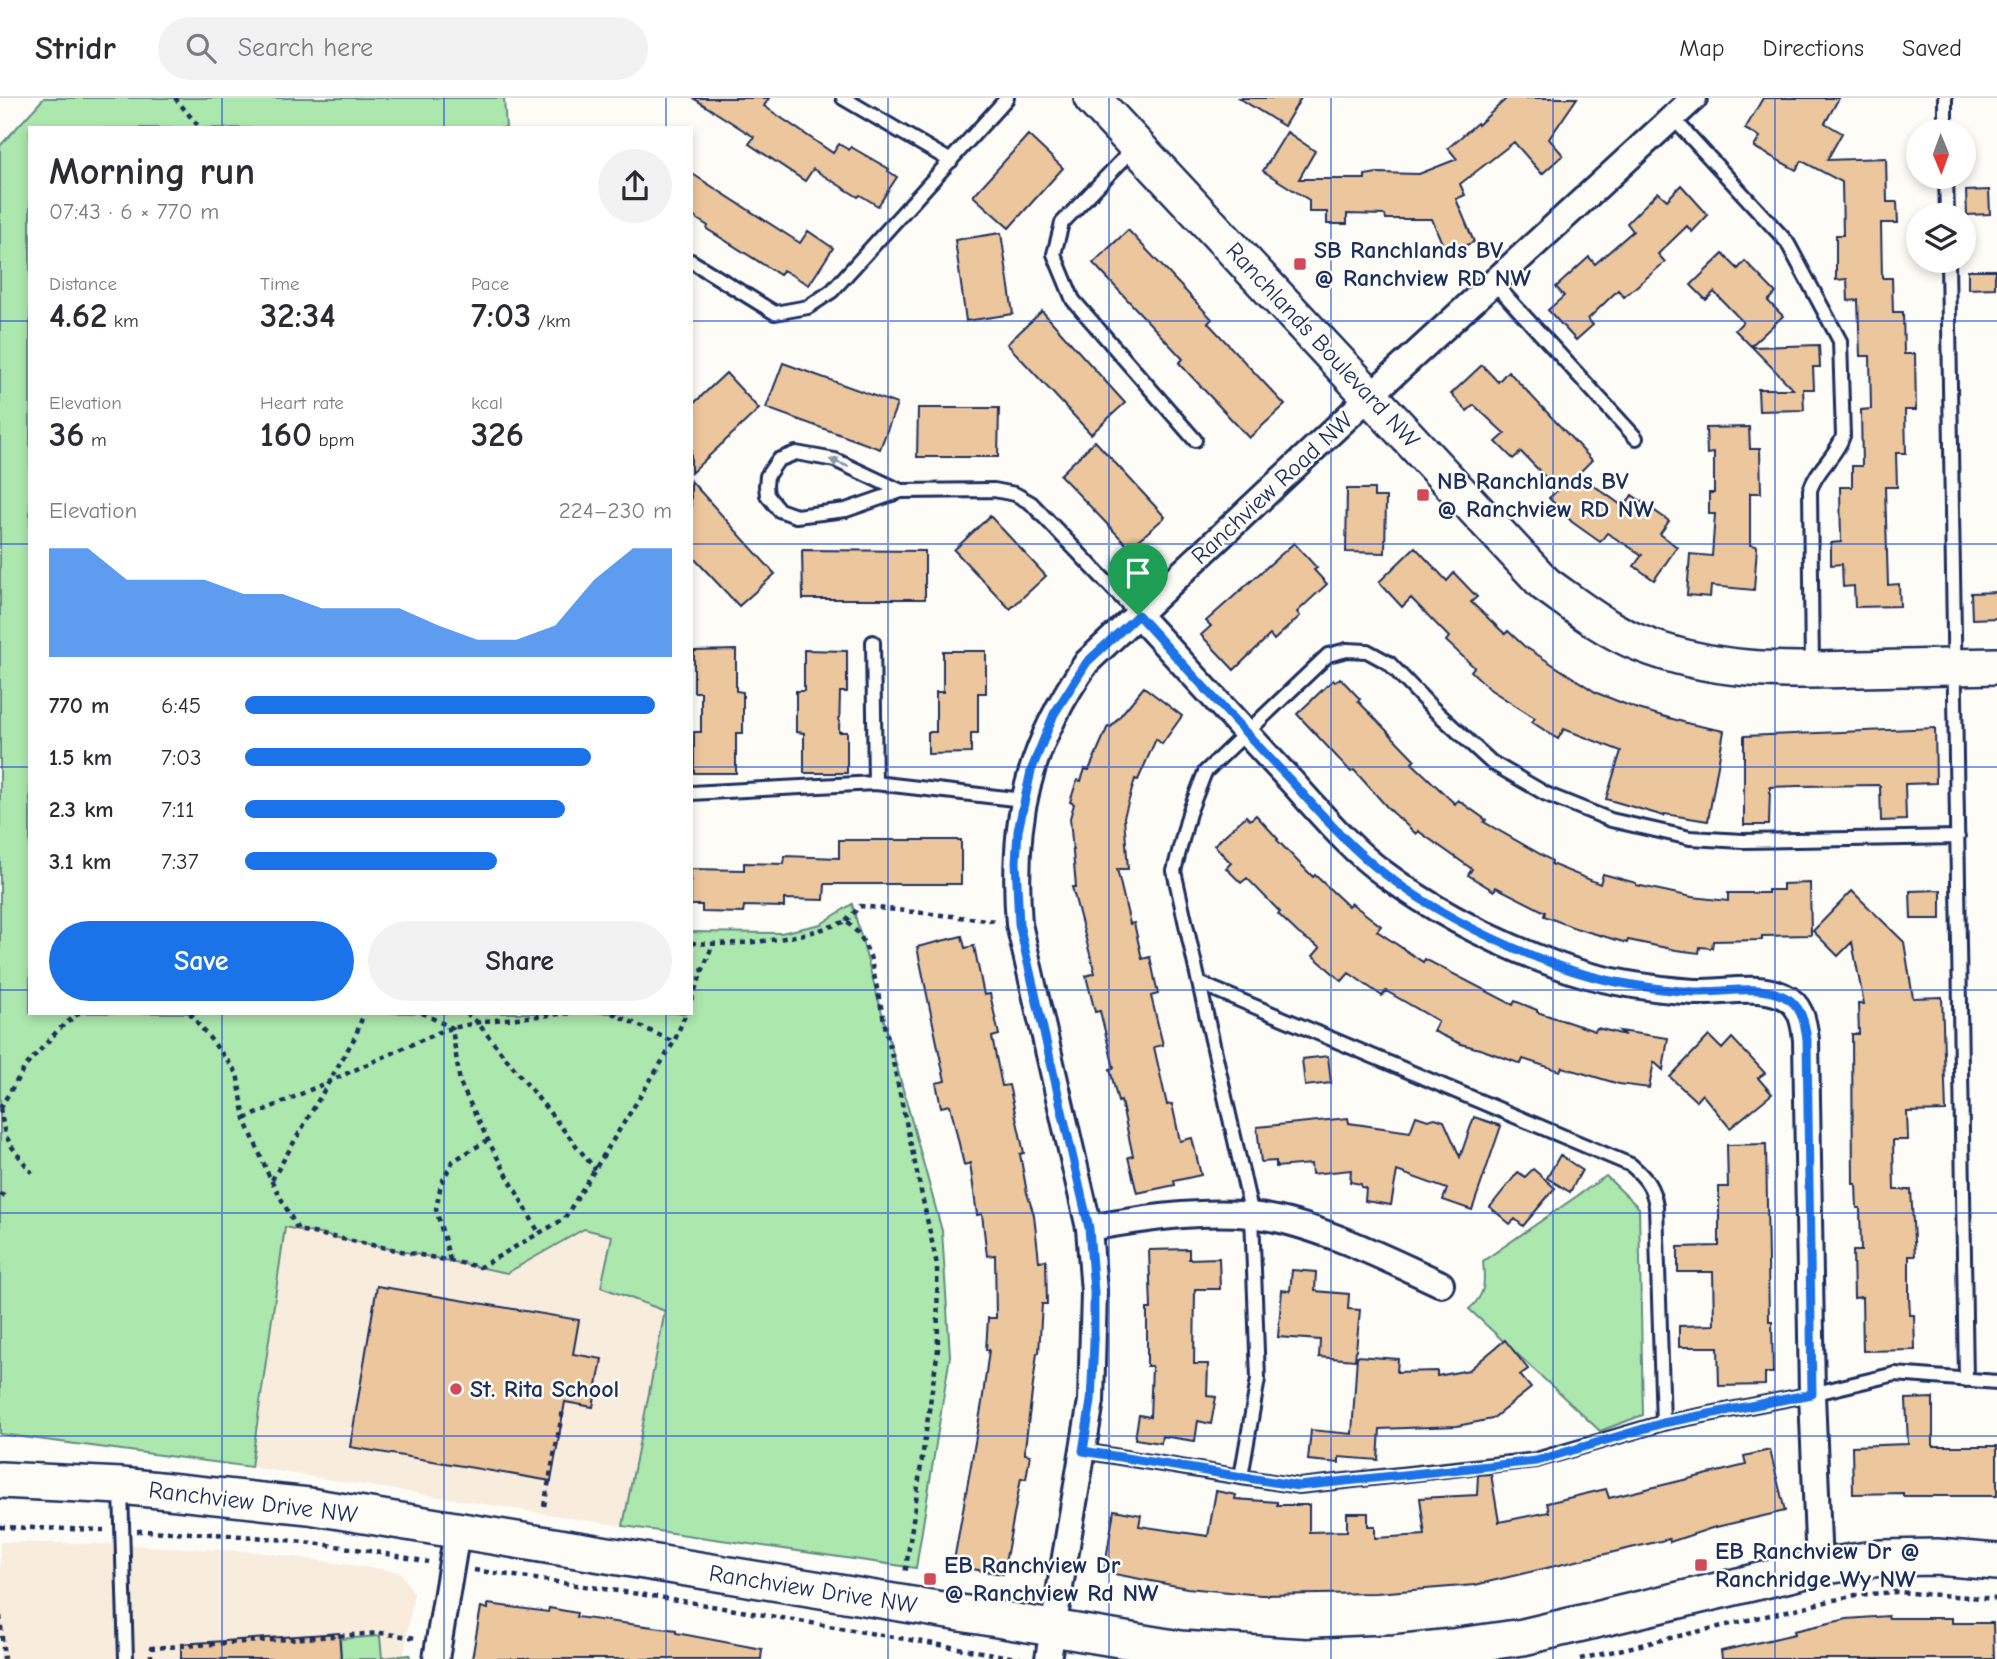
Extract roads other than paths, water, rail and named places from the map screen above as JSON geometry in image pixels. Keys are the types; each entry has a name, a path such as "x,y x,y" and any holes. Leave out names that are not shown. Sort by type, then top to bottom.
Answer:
{"street":[{"name":"Ranchlands Boulevard NW","path":"1092,98 1545,584 1601,624 1637,642 1713,665 1812,670 1997,666"},
{"name":"Ranchview Road NW","path":"1050,1644 1091,1401 1094,1292 1089,1228 1019,924 1016,862 1024,800 1042,742 1069,688 1087,662 1371,395 1695,98"},
{"path":"1138,615 1335,829 1384,874 1432,906 1561,967 1625,982 1694,992 1764,991 1783,996 1796,1004 1804,1021 1807,1040 1812,1394 1819,1567"},
{"path":"1089,1228 1206,1213 1252,1215 1312,1229 1441,1284"},
{"name":"Ranchview Drive NW","path":"0,1480 121,1486 309,1506 899,1603 1050,1644 1306,1657 1525,1648 1819,1567 1881,1558 1937,1557 1997,1562"},
{"path":"436,1659 457,1532"}],"lane":[{"path":"843,98 951,161"},
{"path":"693,262 775,313 808,307 832,290 1007,98"},
{"path":"1945,98 1945,119"},
{"path":"1672,117 1787,242 1840,341 1843,436 1838,450 1815,475 1810,490 1812,670"},
{"path":"1136,146 1062,223 1054,254 1073,300 1195,440"},
{"path":"1948,273 1966,1380"},
{"path":"1493,282 1636,438"},
{"path":"901,491 835,460 796,453 786,454 778,460 767,476 766,485 772,503 779,510 796,516 846,510 901,491 994,490 1014,494 1031,503 1138,615"},
{"path":"873,642 875,783"},
{"path":"1241,1477 1258,1380 1252,1215 1174,871 1189,813 1205,772 1328,655 1347,650 1367,651 1389,663 1431,708 1491,762 1546,794 1611,820 1690,838 1743,841 1958,837"},
{"path":"693,793 875,783 1024,800"},
{"path":"1199,983 1631,1165 1644,1177 1653,1189 1656,1206 1663,1423"},
{"path":"1083,1451 1298,1486 1536,1461 1663,1423 1812,1394 1895,1374 1997,1382"},
{"path":"121,1486 126,1659"}],"place":[{"name":"SB Ranchlands BV @ Ranchview RD NW","path":"1300,264"},
{"name":"NB Ranchlands BV @ Ranchview RD NW","path":"1423,495"},
{"name":"St. Rita School","path":"456,1389"},
{"name":"EB Ranchview Dr @ Ranchridge Wy NW","path":"1701,1565"},
{"name":"EB Ranchview Dr @ Ranchview Rd NW","path":"930,1579"}]}
